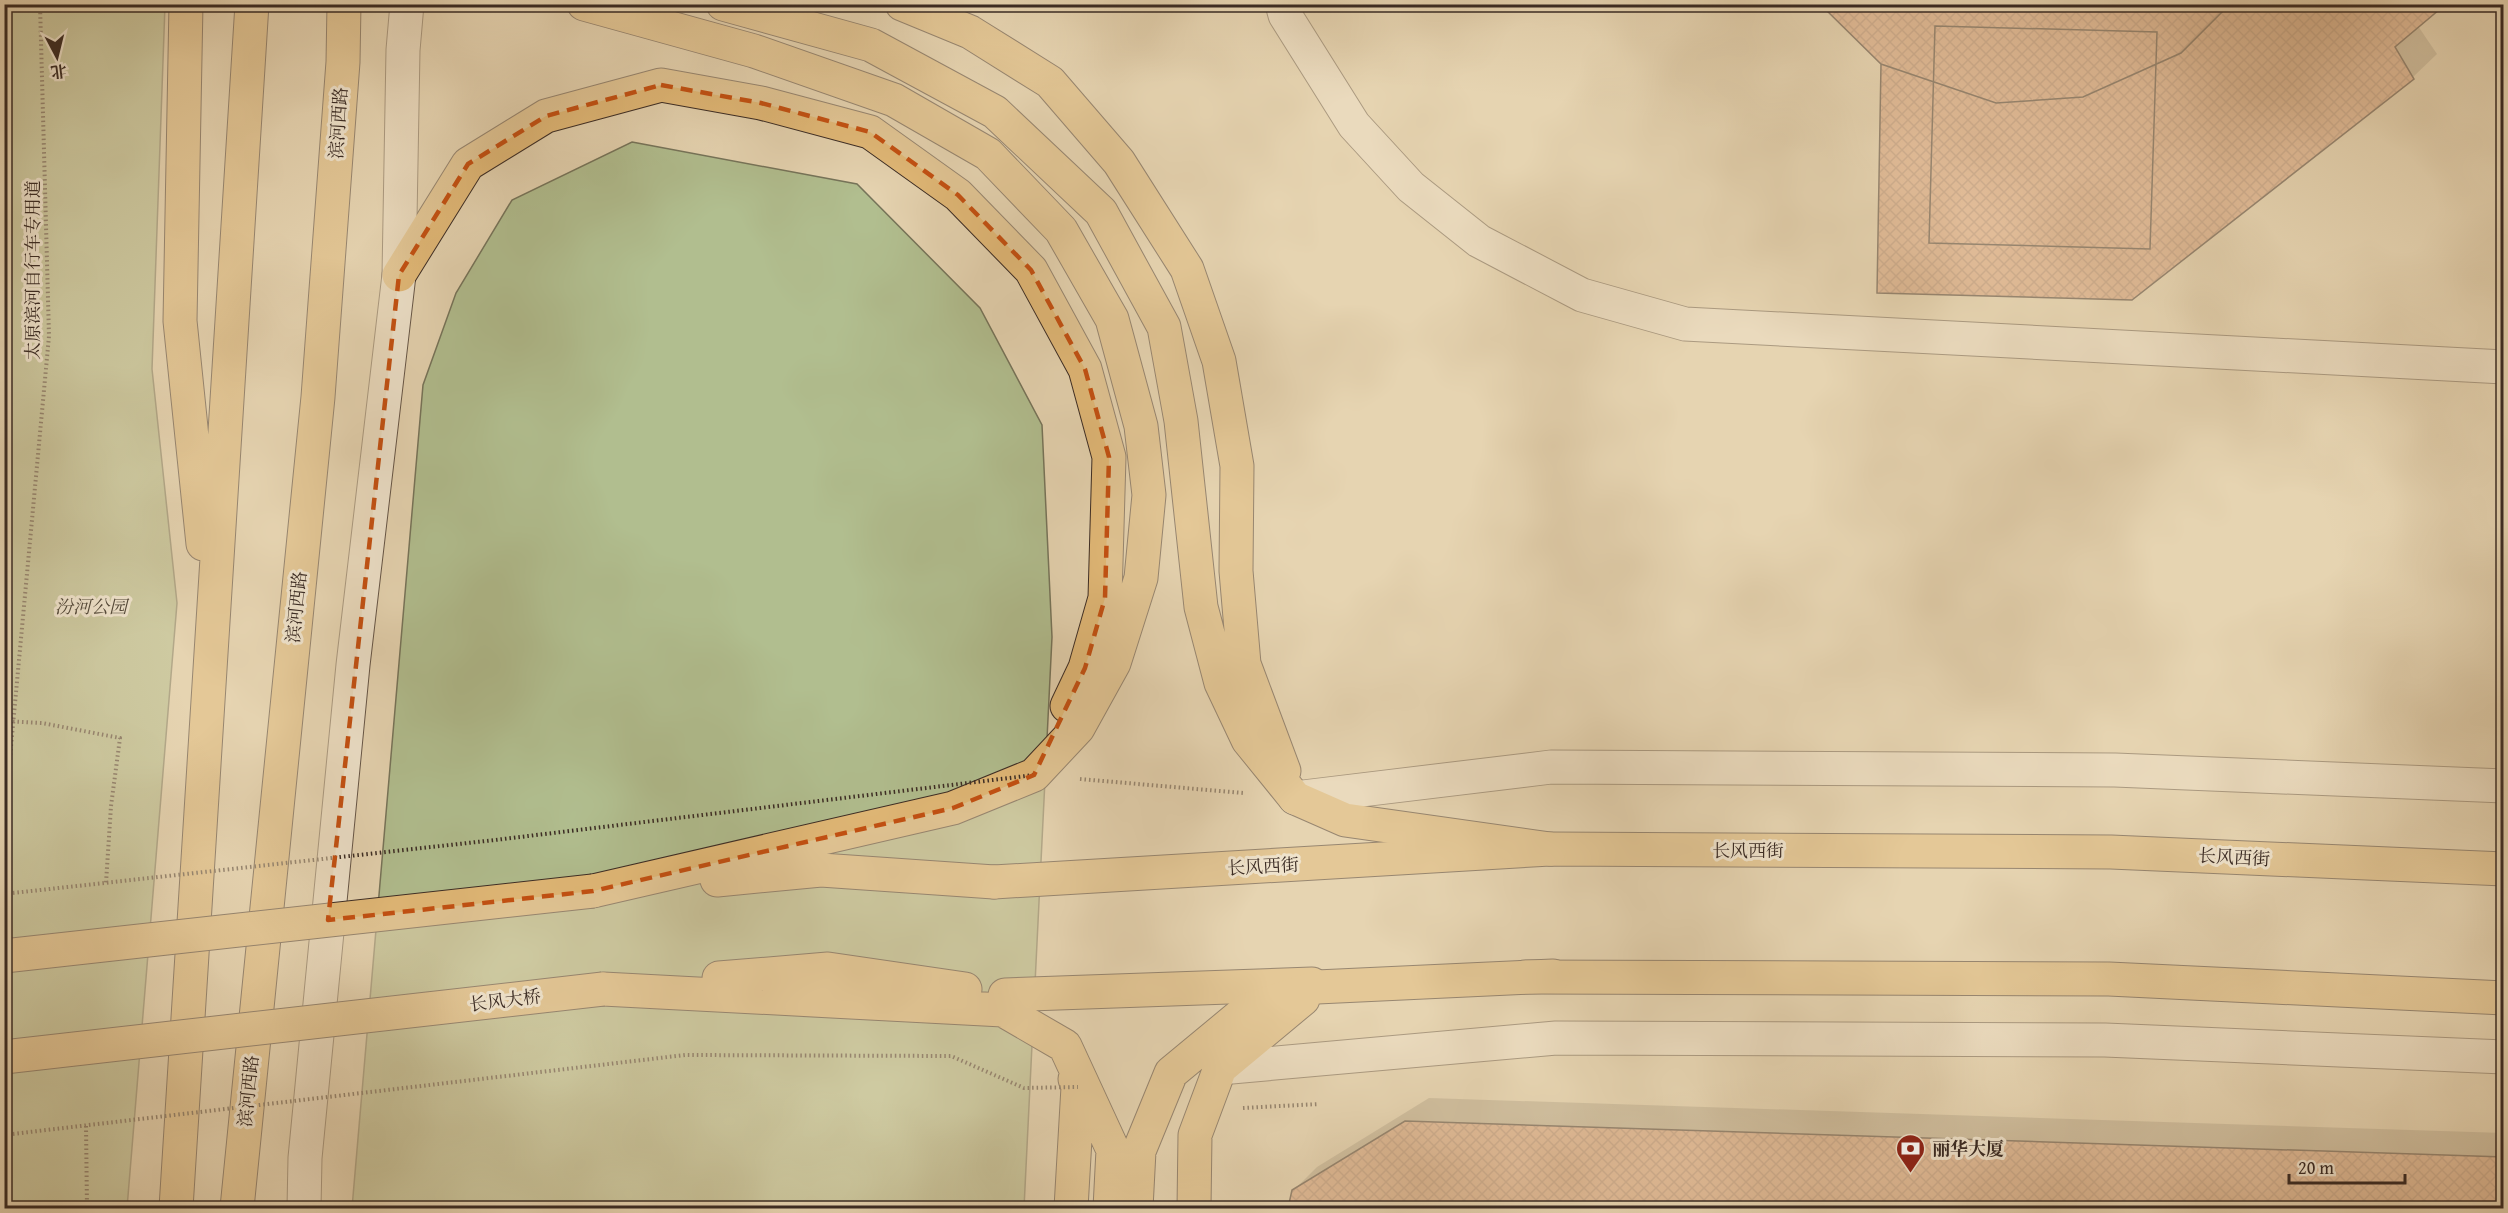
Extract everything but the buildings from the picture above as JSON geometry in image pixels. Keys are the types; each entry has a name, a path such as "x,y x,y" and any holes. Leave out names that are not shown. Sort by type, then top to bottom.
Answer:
{"main road":[{"path":"186,4 180,321 213,639"},
{"path":"176,1209 252,4"},
{"name":"滨河西路","path":"237,1209 318,397 343,62 344,4"},
{"path":"4,956 593,891 953,808 1040,775 1078,728 1114,663 1141,578 1149,495 1141,426 1112,319 1062,230 988,154 894,100 754,51 584,4"},
{"path":"723,4 871,45 995,112 1101,212 1164,327 1181,421 1201,607 1221,683 1248,740 1295,798 1345,820 1550,849"},
{"path":"902,4 970,32 1050,82 1119,162 1187,269 1219,361 1237,466 1236,571 1244,664 1295,798"},
{"path":"399,275 468,164 546,116 662,85 761,103 870,132 958,195 1031,270 1085,369 1109,457 1105,598 1085,668 1040,775"},
{"name":"长风西街","path":"593,891 821,870 994,882 1550,849 2111,852 2504,869"},
{"name":"长风大桥","path":"4,1057 603,989 828,969 1005,995 1553,976"},
{"path":"1136,1209 1139,1151 1171,1073 1247,1010 1317,987 1553,976 2109,979 2504,998"},
{"path":"1194,1209 1195,1135 1220,1068 1317,987"},
{"path":"603,989 1003,1010 1065,1046 1113,1150 1110,1209"},
{"path":"1065,1046 1078,1087 1071,1209"}],"street":[{"path":"304,1209 305,1158 353,665 399,275 403,50 407,4"},
{"path":"1282,4 1285,15 1354,125 1411,187 1479,242 1582,295 1685,324 2504,367"},
{"path":"1295,798 1551,767 2115,770 2504,786"},
{"path":"1220,1068 1556,1038 2105,1040 2504,1057"}],"path":[{"name":"太原滨河自行车专用道","path":"4,822 49,336 40,4"},
{"path":"4,721 42,723 120,738 111,806 106,883"},
{"path":"4,894 1040,775"},
{"path":"1069,778 1295,798"},
{"path":"4,1135 685,1055 951,1056 1024,1088 1078,1087"},
{"path":"87,1125 87,1209"}],"highlighted area":[{"path":"661,85 761,103 870,132 958,195 1031,270 1085,369 1109,457 1105,598 1085,668 1034,775 953,808 593,891 328,920 399,275 468,164 546,116"}],"green space":[{"name":"汾河公园","path":"5,5 165,5 152,369 177,603 127,1208 5,1208"},
{"path":"632,142 857,184 980,308 1042,425 1052,637 1024,1208 352,1208 423,385 456,293 512,200"}],"place":[{"name":"丽华大厦","path":"1911,1174"}]}
